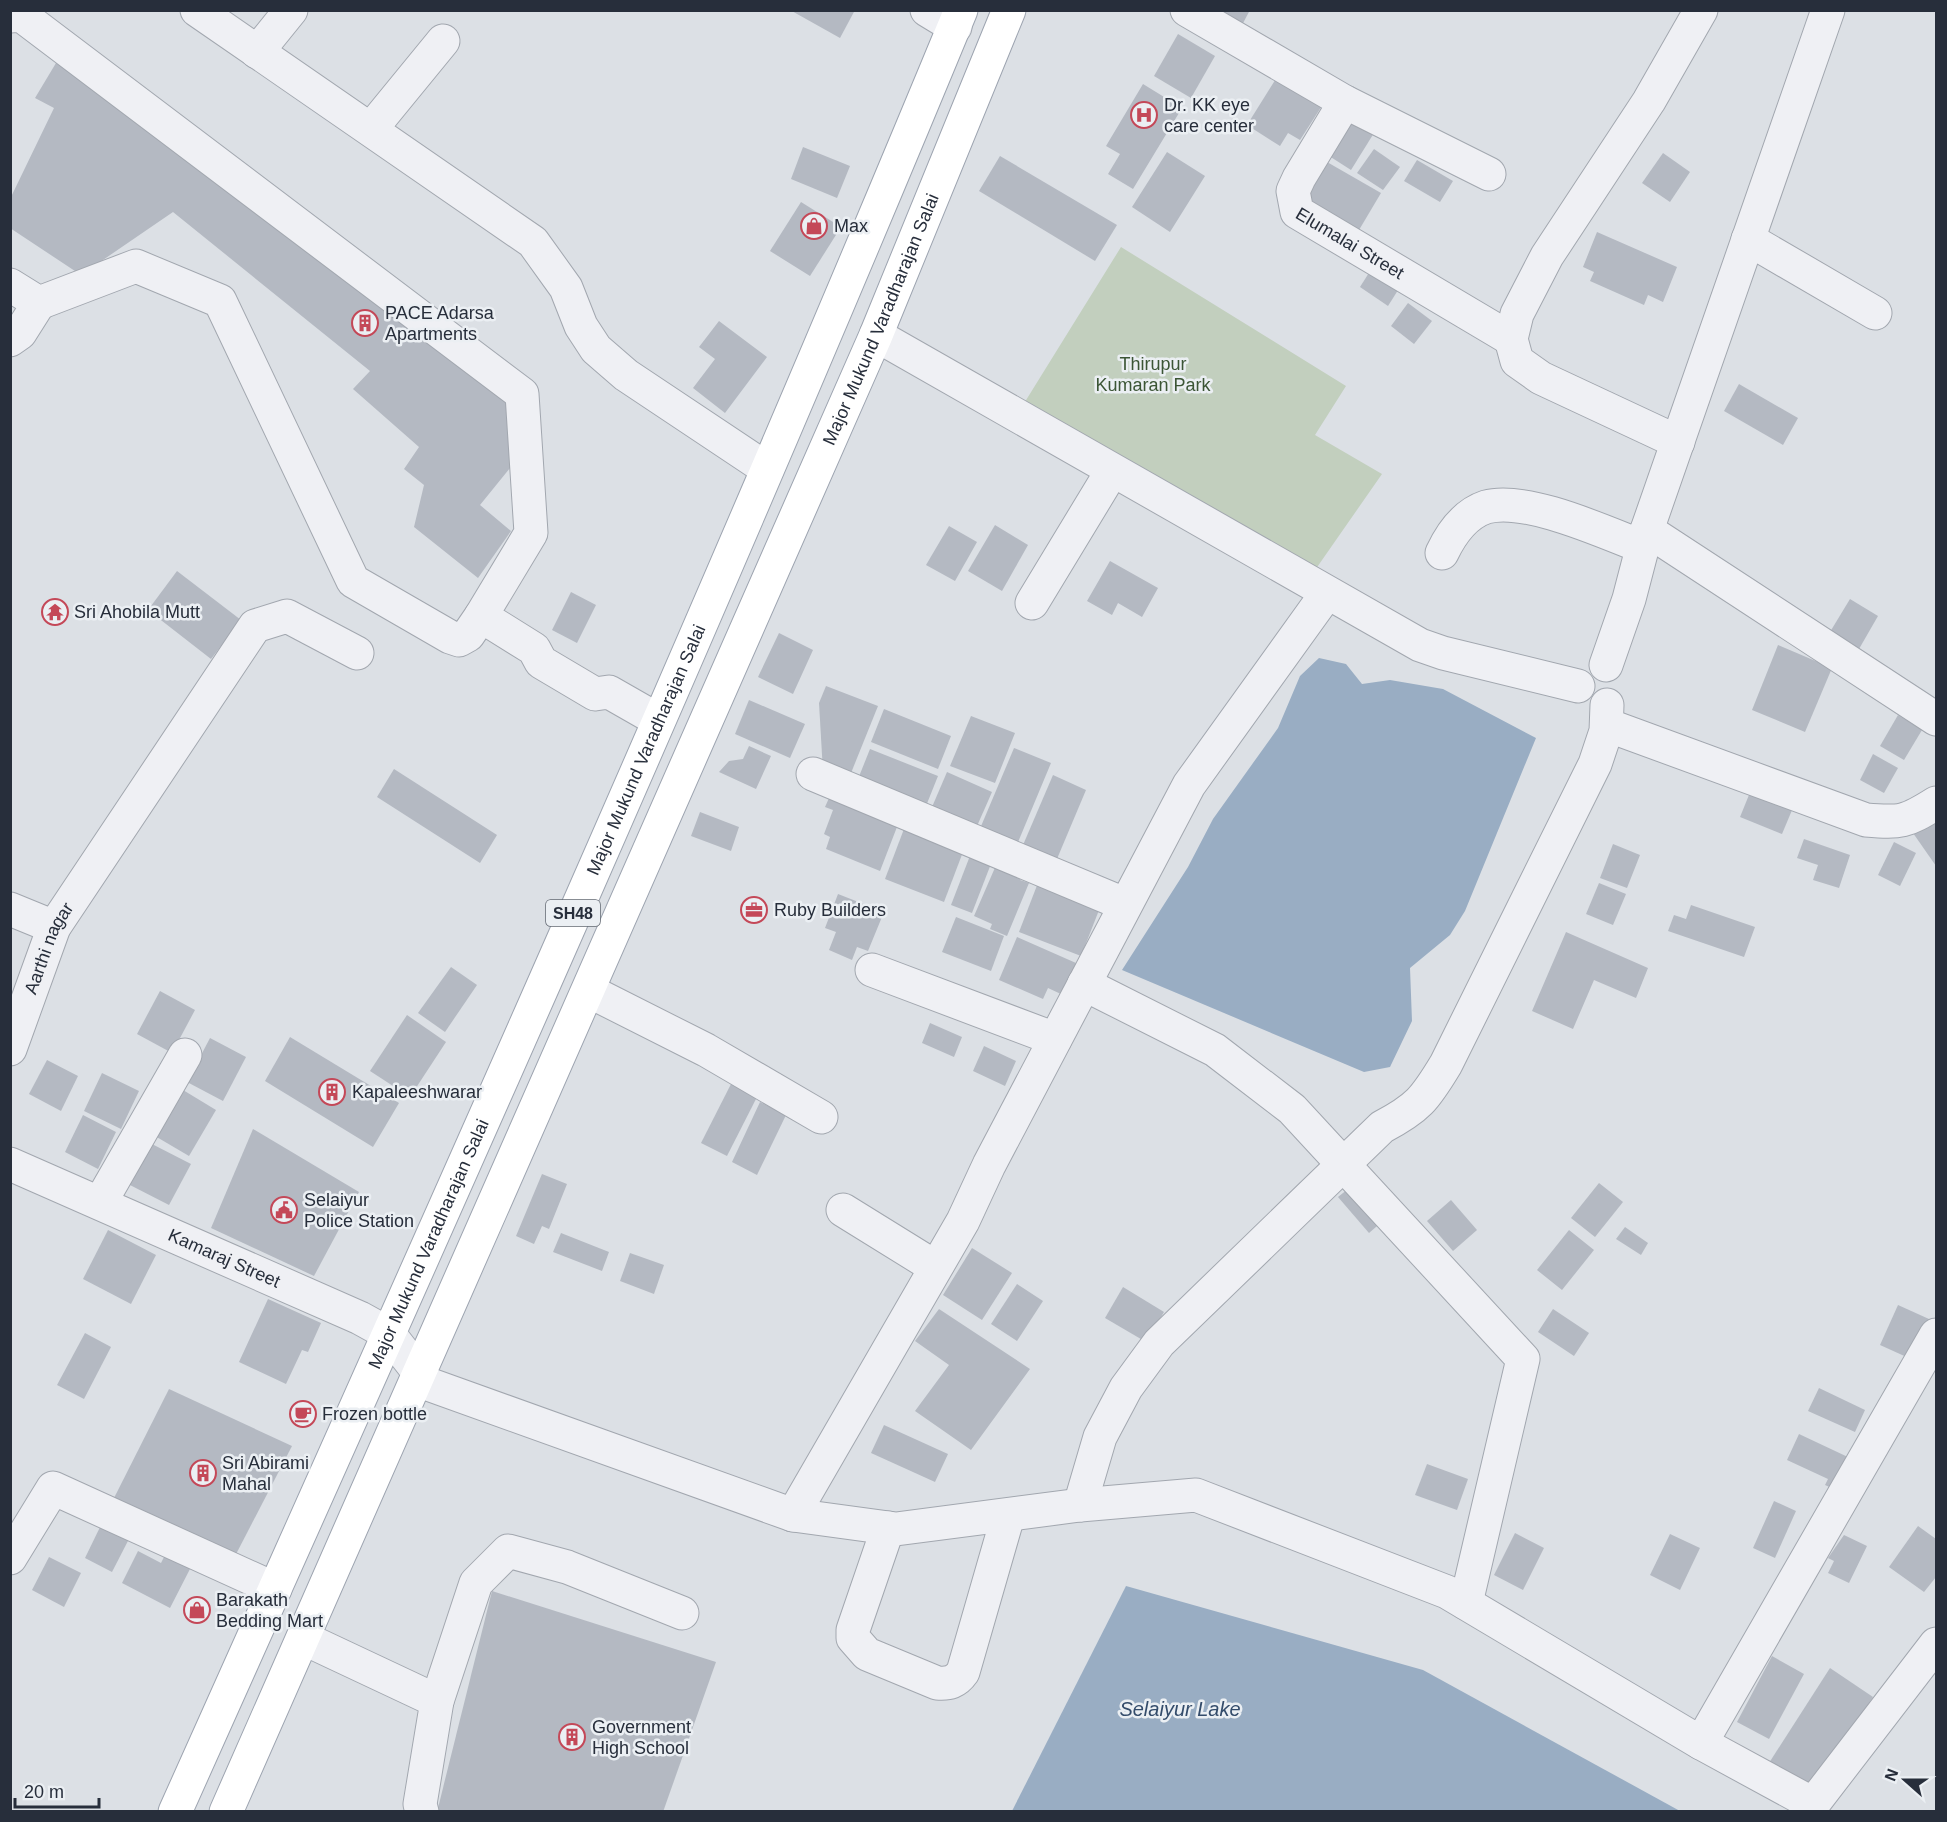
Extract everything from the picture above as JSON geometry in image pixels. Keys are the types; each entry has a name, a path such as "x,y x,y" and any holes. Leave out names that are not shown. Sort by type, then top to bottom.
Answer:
{"main road":[{"name":"Major Mukund Varadharajan Salai","path":"226,1812 876,335 1009,10"},
{"name":"Major Mukund Varadharajan Salai","path":"176,1812 389,1334 767,469 948,16"}],"street":[{"path":"197,10 533,242 566,288 581,326 596,349 626,375 767,469"},
{"path":"257,52 291,10"},
{"path":"1187,10 1345,102 1490,174"},
{"path":"1678,442 1540,378 1517,361 1510,339 1517,314 1547,256 1649,101 1701,10"},
{"path":"1606,665 1645,539 1828,10"},
{"path":"10,16 21,15 522,394 531,533 481,616 468,635 459,640 353,581 220,301 136,266 39,303 20,333 10,340"},
{"path":"371,129 443,41"},
{"name":"Elumalai Street","path":"1345,102 1293,191 1293,202 1297,212 1510,339"},
{"path":"1748,240 1875,313"},
{"path":"10,285 39,303"},
{"path":"876,335 1420,645 1443,653 1578,686"},
{"path":"1032,603 1112,471"},
{"path":"1442,553 1452,531 1486,507 1544,510 1645,539 1936,719"},
{"path":"793,1515 963,1221 989,1165 1124,904 1189,785 1328,593"},
{"name":"Aarthi nagar","path":"10,1049 54,927 255,626 288,616 357,653"},
{"path":"481,616 534,649 548,647 602,679 609,692 658,720"},
{"path":"888,1528 853,1630 853,1638 867,1654 937,1683 948,1684 958,1679 963,1672 1047,1510 1100,1437 1126,1388 1159,1343 1382,1127 1409,1113 1427,1096 1446,1064 1595,764 1607,715 1621,686 1617,673 1606,665 1593,664 1587,668 1579,679 1578,686 1589,704 1607,715 1866,820 1898,823 1915,817 1936,803"},
{"path":"813,774 1124,904"},
{"path":"10,909 54,927"},
{"path":"872,970 1055,1039"},
{"path":"1084,984 1215,1050 1292,1109 1523,1359 1466,1603"},
{"path":"589,991 706,1050 821,1117"},
{"path":"100,1203 185,1055"},
{"name":"Kamaraj Street","path":"10,1164 360,1318 389,1334 419,1376"},
{"path":"843,1210 935,1267"},
{"path":"1701,1743 1936,1335"},
{"path":"419,1376 428,1384 793,1515 896,1529 1047,1510 1196,1495 1447,1592 1701,1743 1819,1808 1936,1644"},
{"path":"10,1558 53,1488 275,1589"},
{"path":"422,1812 420,1804 437,1701 476,1583 508,1551 567,1568 682,1613"},
{"path":"303,1638 437,1701"}],"green space":[{"name":"Thirupur Kumaran Park","path":"1121,247 1346,386 1315,435 1382,474 1313,573 1023,405"}],"water":[{"path":"1319,658 1346,664 1362,684 1390,680 1443,689 1536,738 1465,911 1450,935 1410,968 1412,1021 1390,1067 1364,1072 1122,970 1188,867 1213,819 1278,728 1300,676"},
{"name":"Selaiyur Lake","path":"1126,1586 1423,1670 1680,1811 1012,1811"}],"building":[{"path":"790,10 855,10 840,38"},
{"path":"1216,10 1250,10 1242,25"},
{"path":"1178,34 1215,56 1191,98 1154,76"},
{"name":"PACE Adarsa Apartments","path":"62,53 516,397 519,457 480,505 511,531 478,578 414,527 424,485 404,469 419,447 353,389 370,371 173,212 81,275 10,228 10,199 54,108 35,98"},
{"path":"1282,69 1327,98 1300,140 1288,133 1280,146 1247,125"},
{"path":"1143,84 1182,108 1133,189 1108,174 1120,154 1106,146"},
{"path":"1349,117 1374,133 1351,170 1326,154"},
{"path":"803,147 850,166 837,198 791,179"},
{"path":"1374,149 1400,167 1383,190 1357,173"},
{"path":"1167,152 1205,176 1170,232 1132,207"},
{"path":"1663,153 1690,172 1670,202 1642,183"},
{"path":"1000,156 1117,225 1095,261 979,191"},
{"path":"1417,160 1453,181 1440,202 1404,181"},
{"path":"1327,162 1381,193 1359,230 1306,198"},
{"path":"801,202 841,227 810,276 770,251"},
{"path":"1597,232 1677,267 1663,302 1648,295 1644,305 1590,281 1594,272 1583,267"},
{"path":"1372,268 1400,287 1388,306 1360,287"},
{"path":"1408,303 1432,321 1414,344 1391,326"},
{"path":"719,321 767,357 725,413 693,388 715,359 699,347"},
{"path":"1739,384 1798,418 1783,445 1724,411"},
{"path":"995,525 1028,545 1002,591 968,571"},
{"path":"949,526 977,542 955,581 926,565"},
{"path":"1110,561 1158,588 1142,617 1118,603 1112,615 1087,601"},
{"path":"177,571 241,620 211,659 148,610"},
{"path":"571,592 596,605 577,643 552,630"},
{"path":"1850,599 1878,616 1859,649 1830,632"},
{"path":"779,633 813,650 793,694 758,677"},
{"path":"1778,645 1832,668 1805,732 1752,710"},
{"path":"826,686 878,706 847,783 823,772 819,703"},
{"path":"749,700 805,724 790,758 735,734"},
{"path":"884,709 951,736 938,769 871,742"},
{"path":"1898,715 1922,730 1904,760 1880,746"},
{"path":"971,716 1015,733 995,783 950,766"},
{"path":"749,746 771,756 756,789 719,772 729,761 743,759"},
{"path":"1014,748 1051,763 1016,847 979,831"},
{"path":"870,749 938,776 922,816 854,789"},
{"path":"1873,754 1898,768 1884,793 1860,780"},
{"path":"394,769 497,835 480,863 377,797"},
{"path":"947,772 992,792 974,833 929,814"},
{"path":"1053,775 1086,790 1054,866 1020,852"},
{"path":"1753,785 1795,803 1782,834 1740,817"},
{"path":"834,787 902,814 880,871 826,849 830,837 824,834 833,810 825,807"},
{"path":"700,812 739,827 731,851 691,836"},
{"path":"1936,817 1936,866 1913,833"},
{"path":"907,821 966,844 944,902 885,879"},
{"path":"1804,839 1850,855 1839,888 1813,880 1818,865 1797,858"},
{"path":"1894,842 1916,853 1900,886 1878,875"},
{"path":"1613,844 1640,855 1627,888 1600,878"},
{"path":"973,848 994,856 972,913 951,905"},
{"path":"997,863 1023,874 1020,880 1029,883 1007,936 990,929 992,924 974,916"},
{"path":"1041,875 1103,900 1081,956 1019,932"},
{"path":"1599,883 1626,894 1613,925 1586,914"},
{"path":"838,894 884,912 868,951 857,947 852,960 829,950 836,932 825,928"},
{"path":"1691,905 1755,927 1744,957 1668,931 1674,915 1686,919"},
{"path":"956,917 1004,936 991,971 942,952"},
{"path":"1566,932 1648,968 1636,998 1594,980 1573,1029 1532,1011"},
{"path":"1017,937 1076,963 1063,995 1048,988 1043,999 999,980"},
{"path":"451,967 477,985 445,1032 418,1013"},
{"path":"160,991 195,1010 172,1053 137,1034"},
{"path":"407,1015 446,1042 410,1097 370,1071"},
{"path":"930,1023 962,1037 954,1057 922,1043"},
{"name":"Kapaleeshwarar","path":"290,1037 399,1103 373,1147 265,1081"},
{"path":"210,1038 246,1057 223,1101 187,1082"},
{"path":"984,1046 1016,1061 1005,1086 973,1071"},
{"path":"47,1060 78,1076 61,1111 29,1094"},
{"path":"102,1073 139,1091 121,1129 84,1111"},
{"path":"731,1084 757,1097 727,1156 701,1143"},
{"path":"183,1090 216,1110 189,1156 155,1136"},
{"path":"760,1102 786,1115 757,1175 732,1162"},
{"path":"83,1115 116,1132 98,1169 65,1152"},
{"name":"Selaiyur Police Station","path":"253,1129 359,1192 314,1276 211,1228"},
{"path":"150,1143 191,1164 169,1205 128,1184"},
{"path":"542,1174 567,1184 549,1229 542,1226 534,1244 516,1236"},
{"path":"1599,1183 1623,1202 1595,1237 1571,1218"},
{"path":"1353,1185 1384,1220 1369,1233 1338,1197"},
{"path":"1451,1200 1477,1230 1453,1251 1427,1221"},
{"path":"1625,1227 1648,1243 1641,1255 1616,1239"},
{"path":"108,1230 156,1255 131,1304 83,1279"},
{"path":"1569,1230 1594,1250 1562,1290 1537,1270"},
{"path":"561,1233 609,1252 602,1271 553,1252"},
{"path":"972,1248 1012,1273 982,1320 943,1295"},
{"path":"630,1253 664,1265 654,1294 620,1281"},
{"path":"1017,1284 1043,1301 1017,1341 991,1324"},
{"path":"1123,1287 1164,1312 1146,1342 1105,1318"},
{"path":"268,1299 321,1323 308,1352 302,1350 286,1384 239,1362"},
{"path":"1898,1305 1929,1319 1911,1359 1880,1345"},
{"path":"939,1309 1030,1369 971,1450 915,1411 949,1365 915,1341"},
{"path":"1553,1309 1589,1333 1574,1356 1538,1332"},
{"path":"85,1333 111,1347 84,1399 57,1385"},
{"path":"1819,1388 1865,1410 1855,1432 1808,1411"},
{"name":"Sri Abirami Mahal","path":"169,1389 292,1446 233,1560 113,1500"},
{"path":"884,1425 948,1454 935,1482 871,1453"},
{"path":"1799,1434 1850,1458 1836,1490 1825,1485 1828,1479 1787,1460"},
{"path":"1427,1464 1468,1479 1457,1510 1415,1495"},
{"path":"1774,1501 1796,1511 1775,1558 1753,1548"},
{"path":"102,1523 130,1537 112,1572 85,1558"},
{"path":"1918,1526 1936,1539 1936,1577 1924,1592 1889,1567"},
{"path":"1515,1533 1544,1548 1523,1590 1494,1575"},
{"path":"1670,1534 1700,1548 1680,1590 1650,1575"},
{"path":"1844,1535 1867,1546 1849,1583 1828,1573 1834,1561 1828,1558"},
{"path":"138,1551 161,1563 165,1555 191,1567 170,1608 122,1583"},
{"path":"49,1557 81,1573 64,1607 32,1590"},
{"name":"Government High School","path":"492,1591 716,1662 663,1812 437,1812"},
{"path":"1772,1656 1804,1674 1769,1739 1737,1722"},
{"path":"1830,1668 1873,1697 1812,1791 1769,1763"}],"place":[{"name":"Dr. KK eye care center","path":"1144,115"},
{"name":"Max","path":"814,226"},
{"name":"PACE Adarsa Apartments","path":"365,323"},
{"name":"Sri Ahobila Mutt","path":"55,612"},
{"name":"Ruby Builders","path":"754,910"},
{"name":"Kapaleeshwarar","path":"332,1092"},
{"name":"Selaiyur Police Station","path":"284,1210"},
{"name":"Frozen bottle","path":"303,1414"},
{"name":"Sri Abirami Mahal","path":"203,1473"},
{"name":"Barakath Bedding Mart","path":"197,1610"},
{"name":"Government High School","path":"572,1737"}]}
